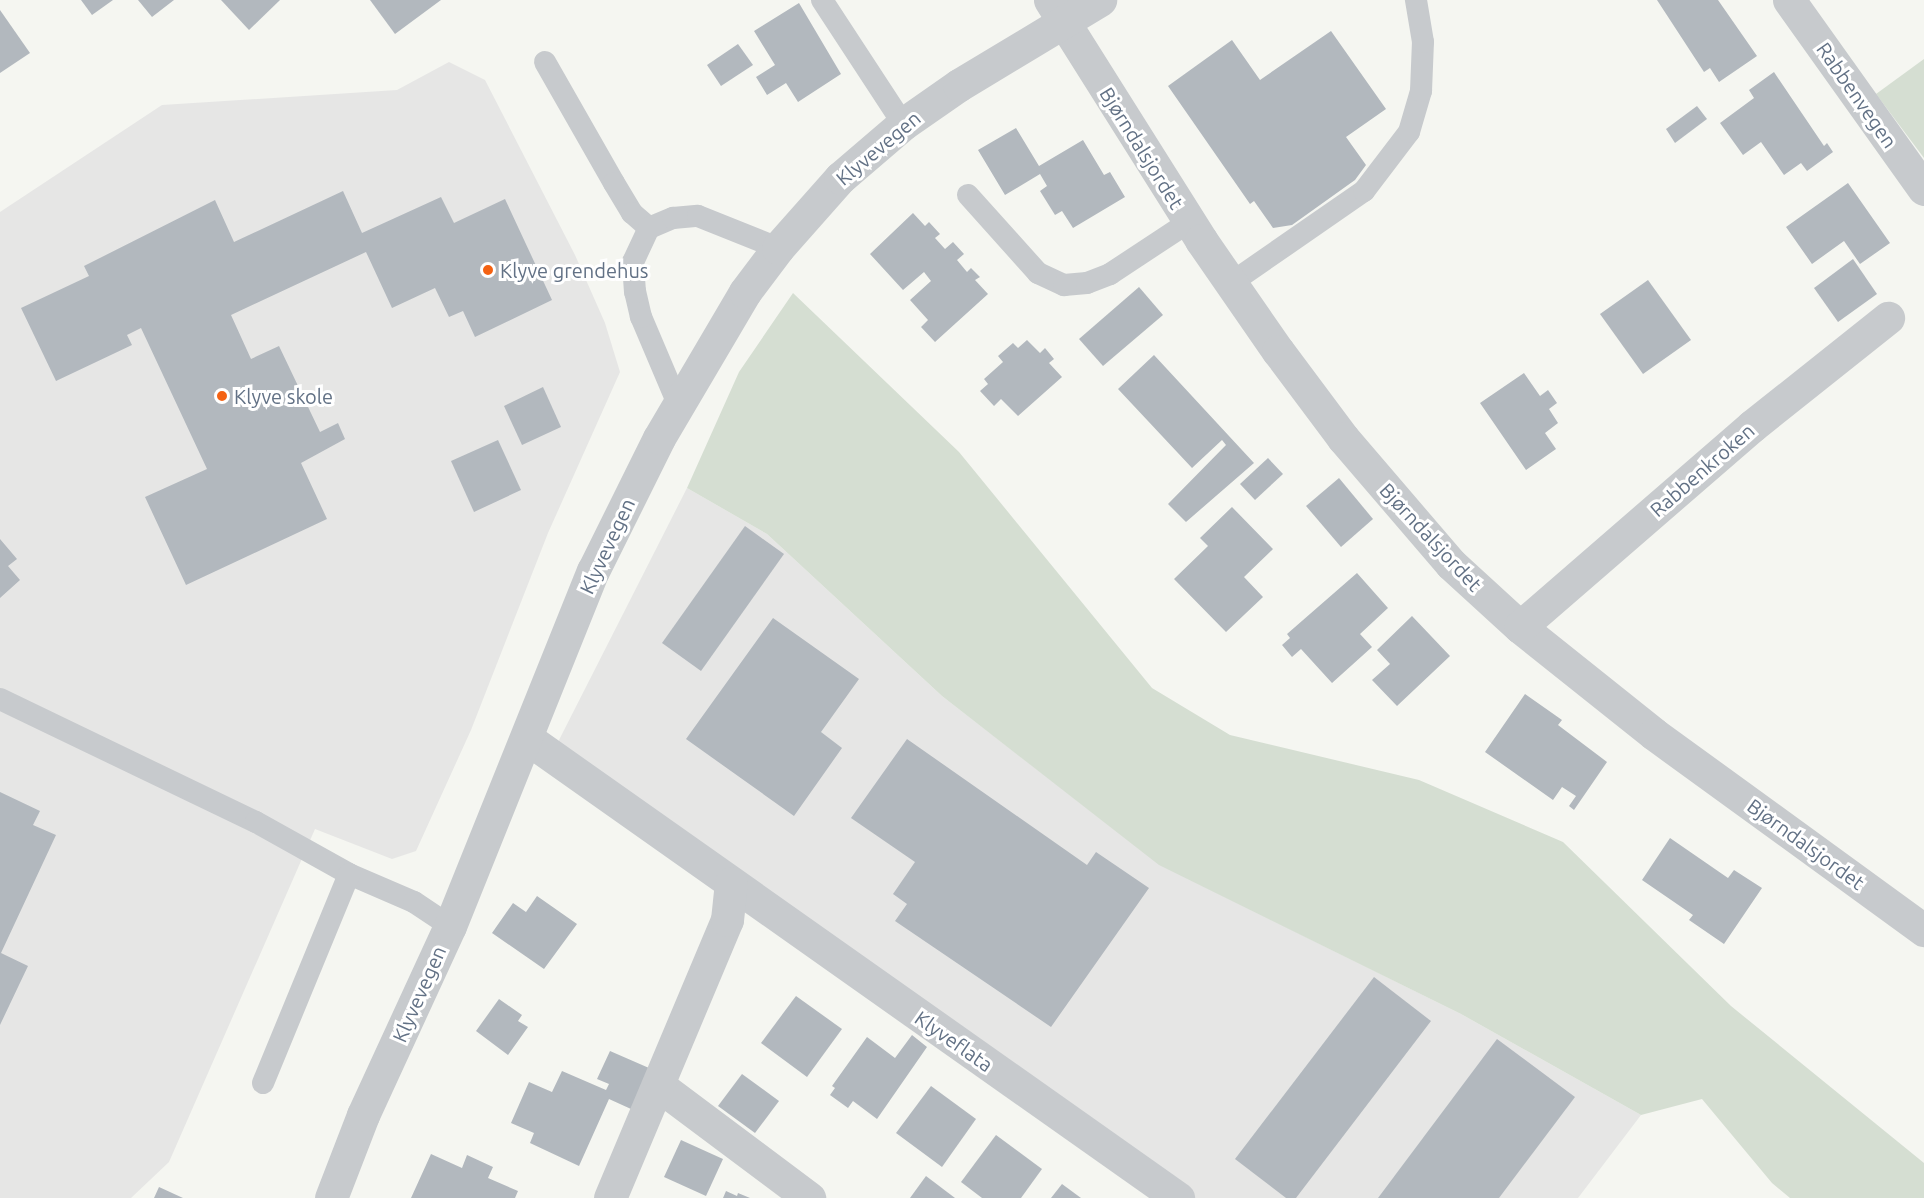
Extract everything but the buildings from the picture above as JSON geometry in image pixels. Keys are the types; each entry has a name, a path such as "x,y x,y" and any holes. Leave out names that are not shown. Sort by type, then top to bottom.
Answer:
{"street":[{"path":"1056,13 1100,0"},
{"name":"Rabbenvegen","path":"1789,0 1924,189"},
{"name":"Klyvevegen","path":"331,1198 363,1115 450,926 528,739 594,571 678,404 739,301 778,248 840,178 903,124 994,63 1056,13"},
{"name":"Bjørndalsjordet","path":"1056,13 1189,222 1231,283 1344,438 1451,564 1520,627 1654,734 1924,930"},
{"name":"Rabbenkroken","path":"1520,627 1752,426 1888,318"},
{"name":"Klyveflata","path":"528,739 1178,1198"},
{"path":"610,1198 728,920 731,883"},
{"path":"658,1085 809,1198"}],"lane":[{"path":"822,0 903,124"},
{"path":"1231,283 1364,191 1409,132 1421,91 1423,42 1416,0"},
{"path":"545,62 632,213 649,228"},
{"path":"968,195 1038,273 1064,285 1087,283 1110,274 1189,222"},
{"path":"678,404 641,317 635,292 633,262 649,228 673,218 698,216 778,248"},
{"path":"0,699 256,822 349,874 414,902 450,926"},
{"path":"263,1083 349,874"}],"shaded area":[{"path":"1924,59 1924,158 1876,94"},
{"path":"449,62 485,80 575,255 605,323 620,372 548,533 471,730 416,851 392,859 315,829 169,1162 131,1198 0,1198 0,212 162,105 397,90"},
{"path":"793,293 959,452 1152,688 1230,735 1419,780 1563,842 1731,1006 1924,1163 1924,1198 1790,1198 1772,1183 1702,1099 1641,1115 1461,1014 1159,865 942,696 767,534 687,488 739,372"},
{"path":"687,488 767,534 942,696 1159,864 1461,1014 1641,1115 1578,1198 1176,1198 558,742"}],"place":[{"name":"Klyve grendehus","path":"488,270"},
{"name":"Klyve skole","path":"222,396"}]}
